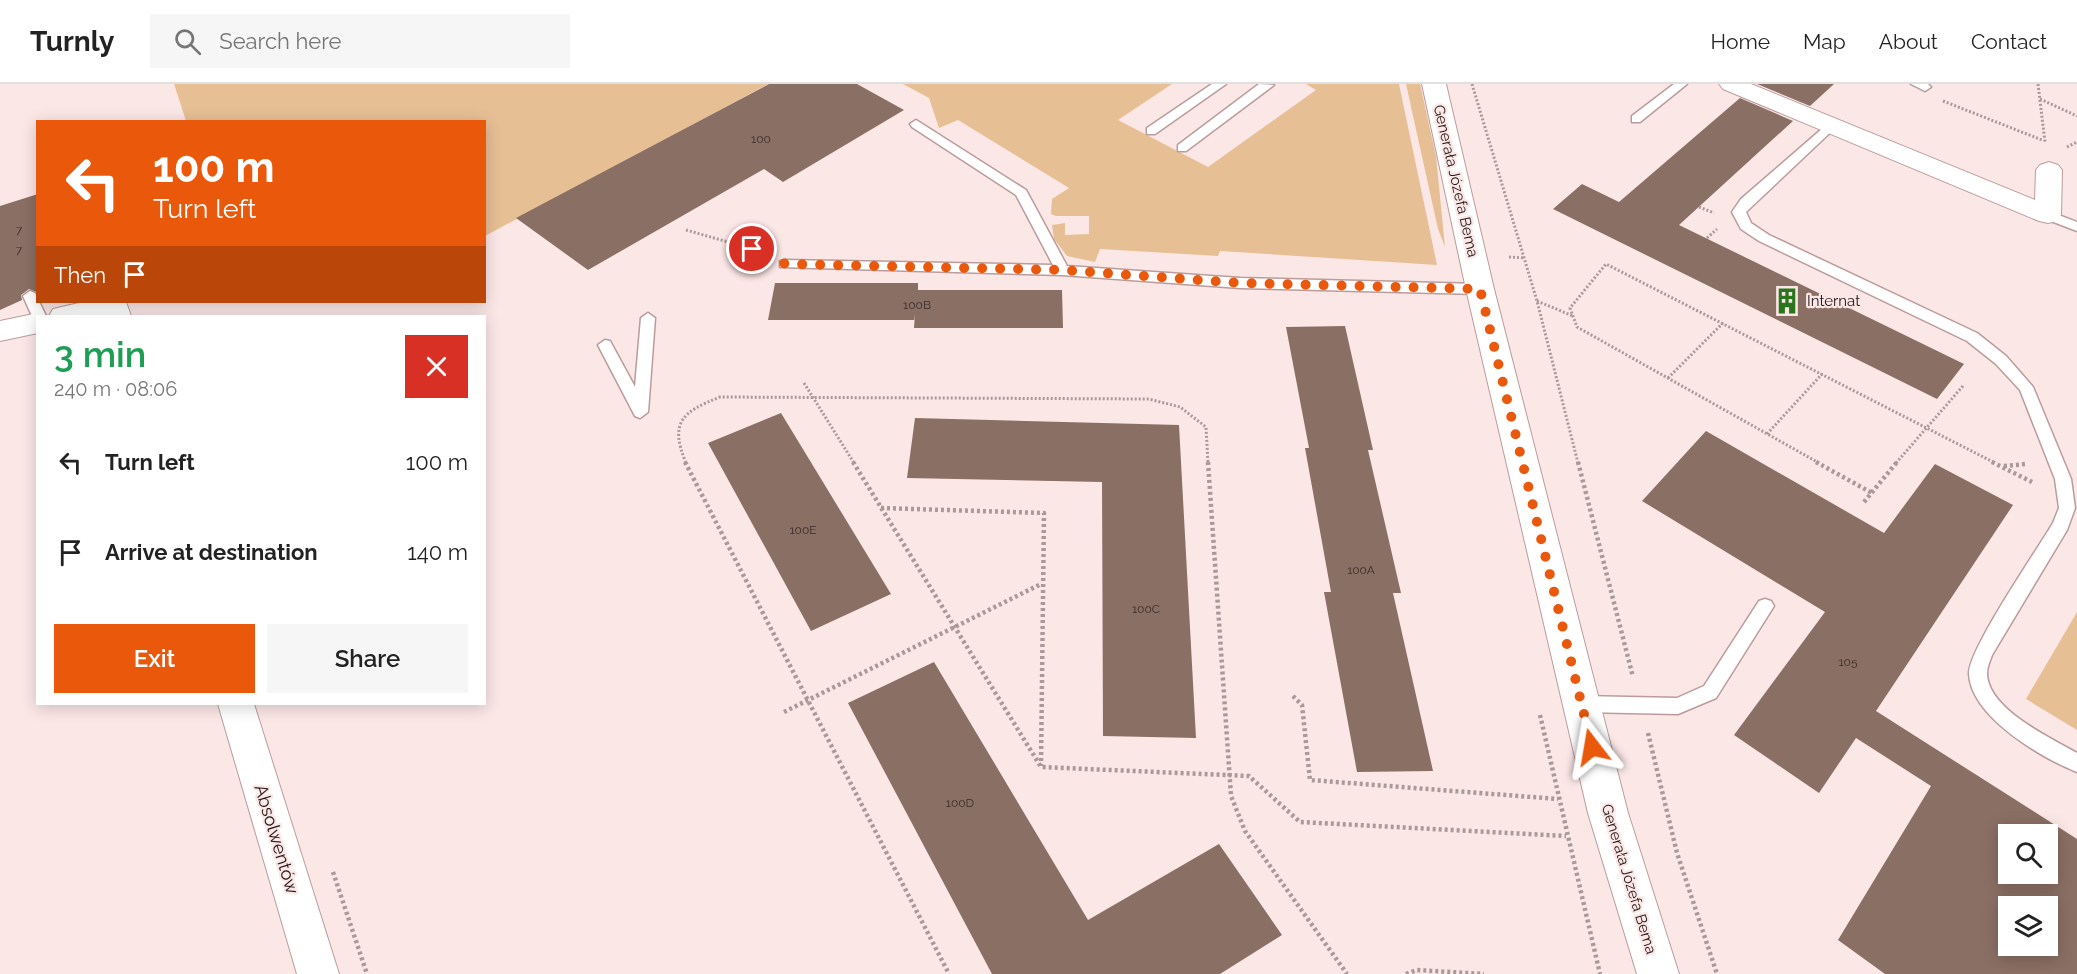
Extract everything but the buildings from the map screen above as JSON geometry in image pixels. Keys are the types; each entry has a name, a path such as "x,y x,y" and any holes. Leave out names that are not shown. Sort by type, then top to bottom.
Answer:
{"street":[{"name":"Generała Józefa Bema","path":"1434,84 1480,289 1608,813 1658,974"},
{"path":"1731,84 2048,215 2049,170"},
{"path":"70,315 118,308"},
{"path":"0,331 34,309"},
{"name":"Absolwentów","path":"236,705 318,974"}],"lane":[{"path":"1151,131 1220,84"},
{"path":"1182,148 1268,86 1265,84"},
{"path":"1636,119 1681,84"},
{"path":"916,124 1021,193 1062,270"},
{"path":"1830,125 1746,202 1739,212 1746,226 1764,238 1972,337 2001,360 2026,387 2063,479 2067,508 2061,525 1983,652 1978,675 1984,694 1994,710 2077,763"},
{"path":"2048,215 2077,227"},
{"path":"785,264 1062,270 1240,283 1480,289"},
{"path":"606,345 640,412 648,318"},
{"path":"1581,704 1678,706 1710,692 1765,606"}],"path":[{"path":"1472,84 1537,301 1677,853 1717,974"},
{"path":"2038,84 2049,170"},
{"path":"1921,85 1942,101 2045,142"},
{"path":"2040,99 2077,116"},
{"path":"686,230 773,255 785,264"},
{"path":"1872,493 1577,327 1570,308 1606,264 2066,500"},
{"path":"1537,301 1574,316"},
{"path":"1668,378 1723,323"},
{"path":"1767,434 1821,374"},
{"path":"804,383 1041,767"},
{"path":"1864,502 1925,427 1963,386"},
{"path":"949,974 809,699 702,496 675,439 679,425 686,414 711,400 720,397 812,396 1149,399 1171,402 1191,411 1206,427 1231,796 1245,831 1347,974"},
{"path":"881,508 1044,513 1041,584 1041,767"},
{"path":"784,712 1041,584"},
{"path":"1293,696 1302,705 1310,780 1558,799"},
{"path":"1041,767 1249,776 1300,822 1566,836"},
{"path":"1406,974 1417,970 1484,974"}],"shaded area":[{"path":"174,84 768,84 486,235 486,120 186,120"},
{"path":"903,84 1172,84 1118,120 1208,167 1316,90 1306,84 1399,84 1437,265 1220,251 1218,256 1100,249 1095,262 1067,256 1054,239 1052,225 1065,223 1065,235 1089,234 1089,216 1051,214 1052,199 1069,188 958,120 939,128 929,98"},
{"path":"1406,84 1420,84 1436,156 1445,247 1438,229"},
{"path":"2077,612 2077,730 2026,699"}],"place":[{"name":"Internat","path":"1787,301"}],"route":[{"path":"752,249 773,255 785,264 1062,270 1240,283 1480,289 1592,747"}]}
